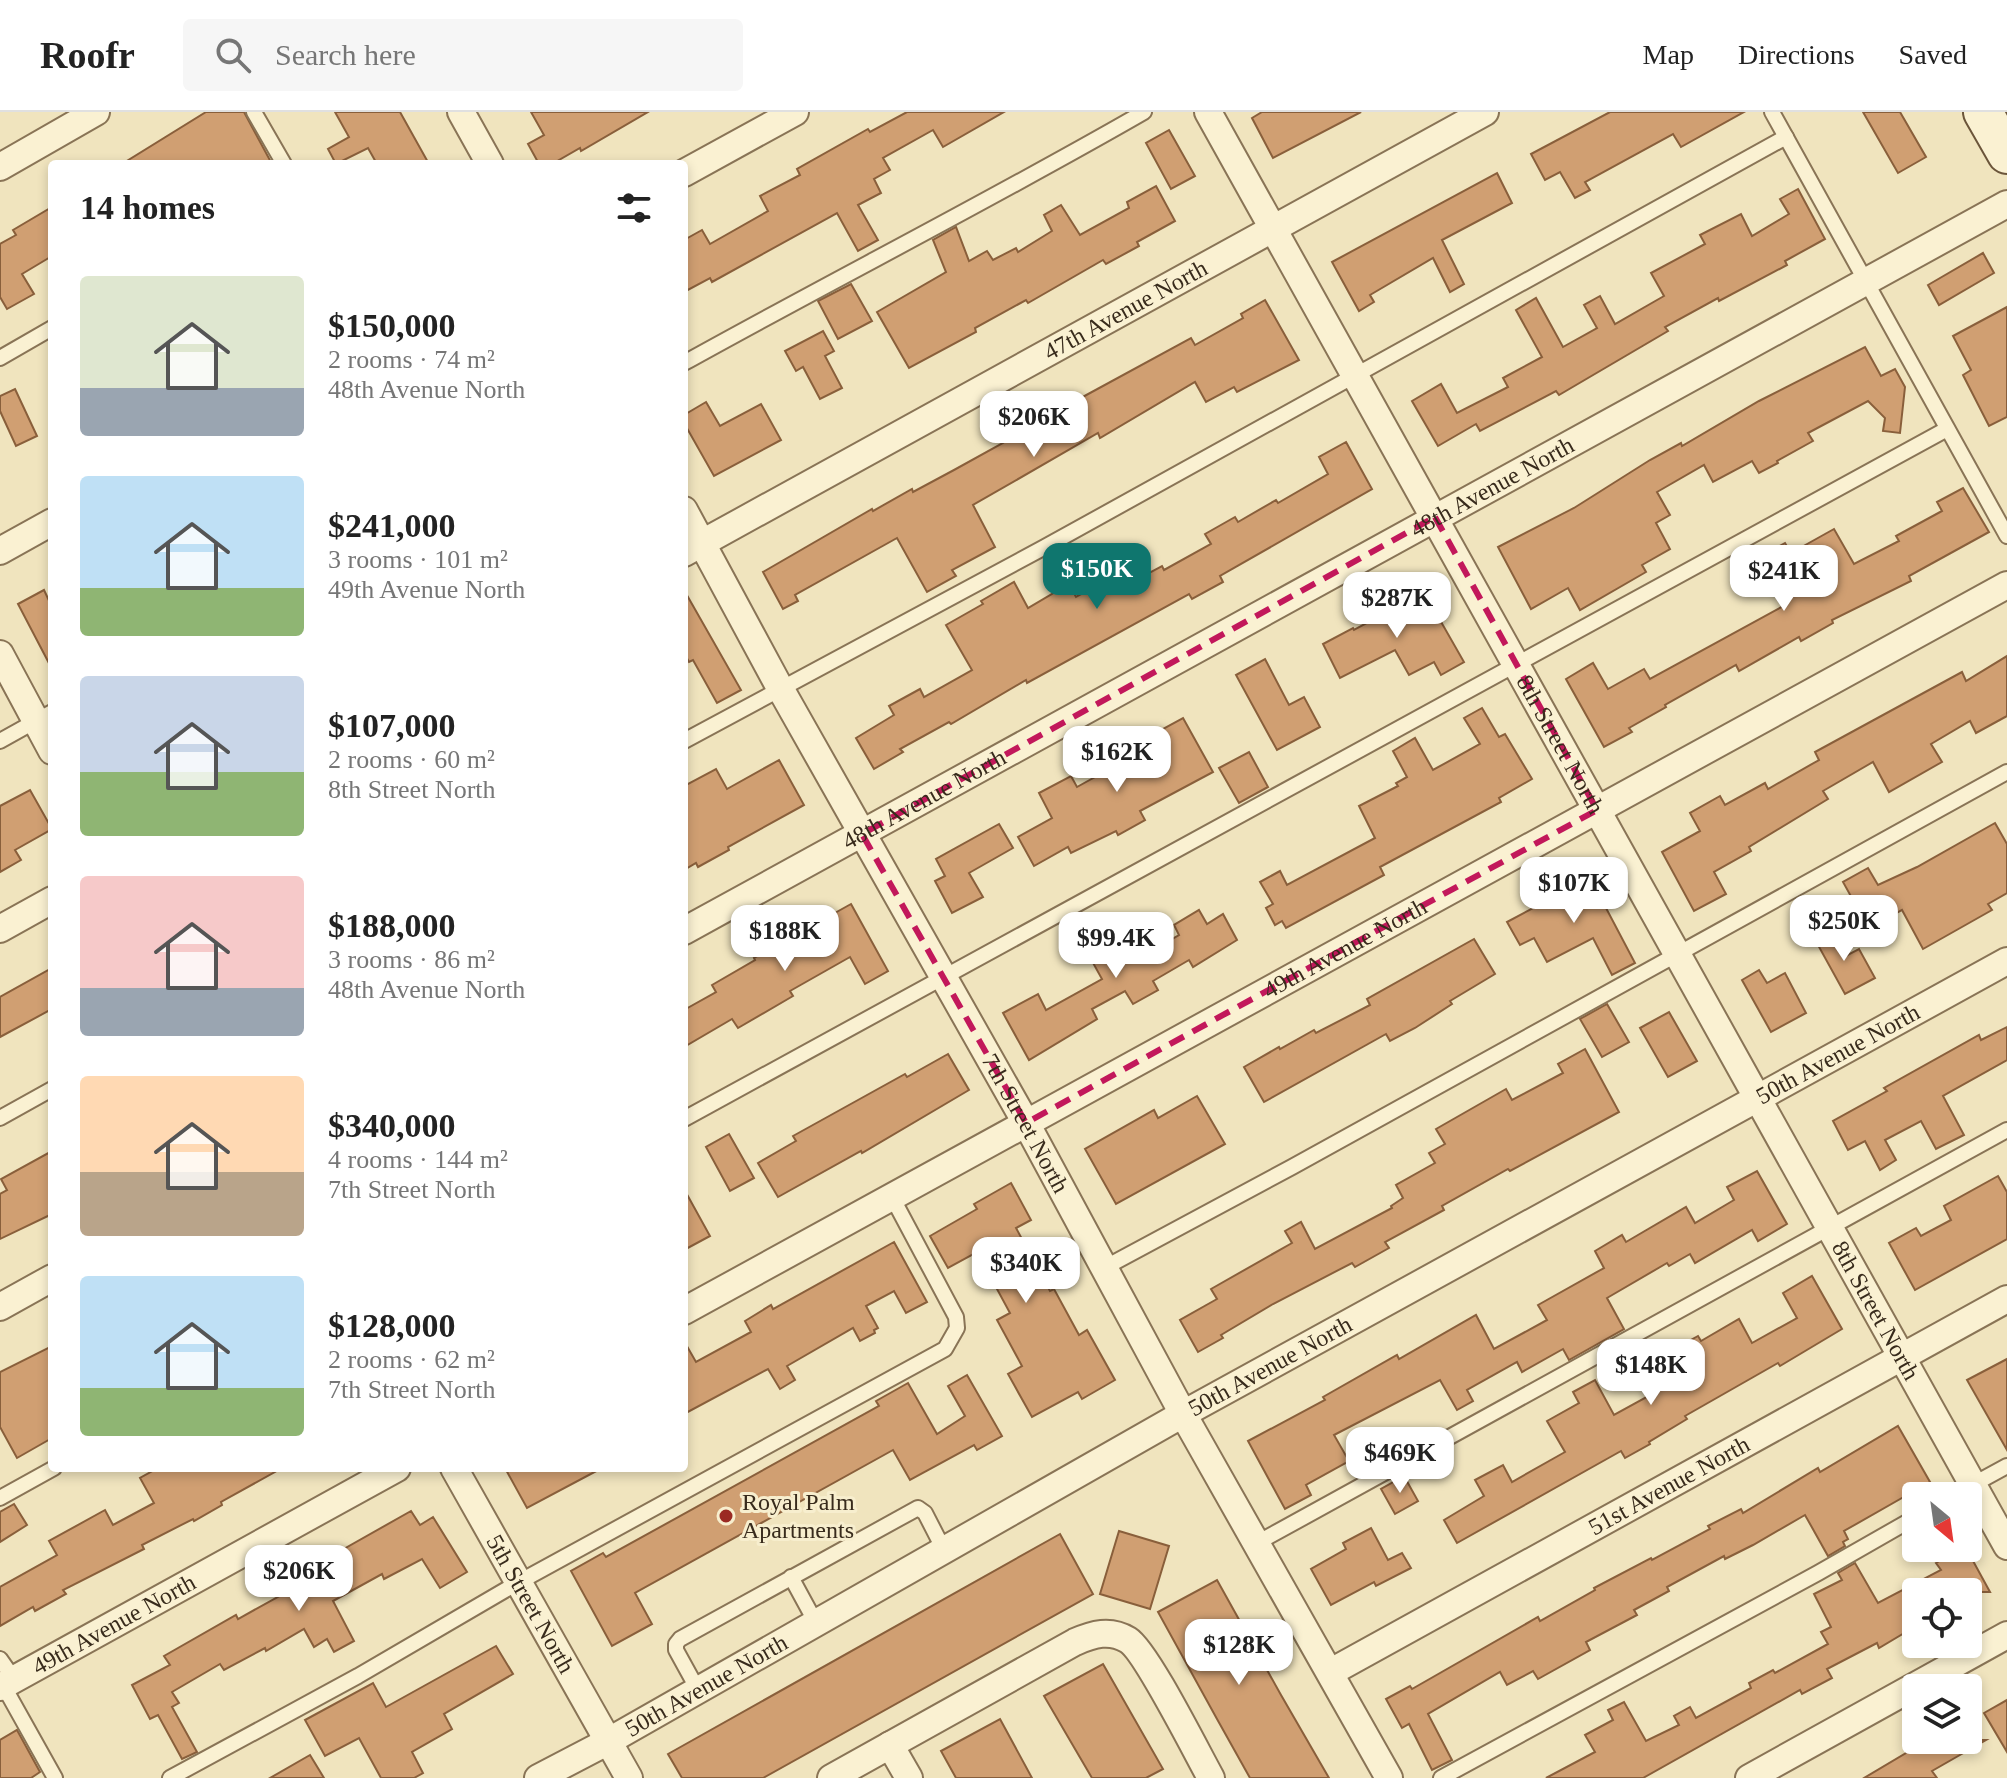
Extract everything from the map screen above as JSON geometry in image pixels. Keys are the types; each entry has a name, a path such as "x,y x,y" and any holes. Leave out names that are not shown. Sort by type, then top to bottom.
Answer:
{"main road":[{"path":"1983,112 2007,154"}],"street":[{"path":"0,167 96,112"},
{"path":"461,112 488,160"},
{"path":"688,171 795,112"},
{"name":"8th Street North","path":"1208,112 1902,1358 1958,1482"},
{"name":"47th Avenue North","path":"694,548 1485,112"},
{"name":"48th Avenue North","path":"688,929 2007,204"},
{"path":"0,551 48,524"},
{"name":"7th Street North","path":"688,525 694,548 780,688 1026,1123 1183,1414 1389,1778"},
{"name":"49th Avenue North","path":"688,1309 2007,585"},
{"path":"0,654 44,716"},
{"path":"0,929 48,902"},
{"name":"50th Avenue North","path":"538,1778 607,1742 1183,1414 2007,961"},
{"path":"0,1307 48,1280"},
{"name":"51st Avenue North","path":"1331,1672 2007,1299"},
{"name":"49th Avenue North","path":"4,1678 390,1472"},
{"name":"5th Street North","path":"456,1472 629,1778"},
{"name":"8th Street North","path":"1982,1515 2007,1546"},
{"path":"831,1778 1075,1642 1093,1634 1112,1633 1130,1641 1147,1663 1211,1778"},
{"path":"1749,1778 2007,1635"},
{"path":"890,1745 909,1778"}],"lane":[{"path":"254,112 282,160"},
{"path":"688,361 1041,171 1144,112"},
{"path":"1772,112 2007,536"},
{"path":"688,739 1043,548 1786,137"},
{"path":"0,358 48,330"},
{"path":"688,1117 1947,429"},
{"path":"0,741 44,716"},
{"path":"1104,1268 2007,772"},
{"path":"0,1118 48,1091"},
{"path":"1257,1543 2007,1130"},
{"path":"170,1778 358,1676 519,1582 945,1349 957,1328 956,1317 892,1197"},
{"path":"1977,1482 2007,1466"},
{"path":"0,1498 48,1471"},
{"path":"698,1690 676,1650 680,1639 918,1508 925,1513 944,1550"},
{"path":"1441,1778 1902,1525"},
{"path":"791,1577 816,1623"},
{"path":"4,1678 55,1778"}],"highlighted area":[{"path":"1435,517 1597,810 1026,1123 862,834"}],"building":[{"path":"206,112 244,112 270,160 128,160"},
{"path":"335,112 400,112 427,160 375,160 368,148 344,160 334,160 328,149 349,137"},
{"path":"531,112 648,112 581,151 580,148 559,160 537,160 528,144 544,135"},
{"path":"907,112 1004,112 943,147 933,130 883,158 890,170 874,179 881,193 858,205 878,240 858,251 837,213 712,282 710,278 688,290 688,238 702,230 710,244 768,211 760,196 800,175 797,169 868,129 870,132"},
{"path":"1262,112 1361,112 1273,158 1252,118"},
{"path":"1610,112 1744,112 1681,147 1673,134 1585,182 1590,190 1575,198 1560,172 1545,180 1531,154"},
{"path":"1863,112 1900,112 1926,157 1898,173"},
{"path":"1169,130 1195,176 1171,189 1146,143"},
{"path":"1497,173 1512,203 1442,240 1464,284 1450,292 1433,258 1370,295 1374,302 1359,311 1332,262"},
{"path":"1156,186 1175,221 1137,242 1139,246 1106,264 1103,260 1028,303 1026,300 975,328 976,332 909,368 877,312 946,272 933,240 956,227 969,261 987,251 993,260 1016,248 1018,252 1052,231 1044,215 1061,205 1080,235 1129,208 1127,202"},
{"path":"1798,189 1825,239 1785,261 1787,265 1665,327 1668,331 1559,395 1556,391 1480,431 1476,424 1438,446 1412,401 1441,384 1457,413 1508,387 1503,378 1542,357 1516,310 1536,298 1563,347 1597,328 1584,305 1600,296 1615,324 1664,296 1651,273 1705,244 1700,235 1741,214 1752,236 1789,214 1780,199"},
{"path":"48,209 48,258 22,274 34,294 7,309 0,297 0,244 16,235 13,230"},
{"path":"1983,253 1994,273 1939,305 1928,285"},
{"path":"851,284 872,321 838,339 818,301"},
{"path":"1265,300 1299,360 1237,392 1234,387 1206,402 1195,382 1100,438 1098,433 973,505 995,547 952,570 956,576 927,592 897,538 795,595 798,601 783,609 763,572 872,509 912,489 913,492 1003,443 1001,440 1030,424 1034,431 1082,404 1079,399 1191,338 1195,345 1243,318 1241,314"},
{"path":"2007,307 2007,417 1989,426 1963,375 1971,370 1953,336"},
{"path":"823,331 834,351 825,356 842,388 820,399 803,367 796,371 785,351"},
{"path":"1865,347 1881,376 1895,369 1905,387 1900,433 1883,431 1885,418 1868,401 1808,433 1813,441 1759,473 1752,461 1713,482 1704,465 1657,492 1670,515 1656,523 1670,549 1642,565 1646,572 1580,610 1568,588 1531,609 1498,547 1574,508 1681,443 1682,446 1759,401"},
{"path":"15,389 37,436 16,446 0,411 0,396"},
{"path":"706,402 720,426 761,404 781,440 714,476 688,430 688,413"},
{"path":"1346,442 1372,489 1220,576 1223,582 1192,599 1189,594 1027,683 1026,680 951,724 949,722 900,749 903,752 874,769 856,738 894,715 889,706 920,689 924,697 972,670 946,625 1014,582 1028,608 1069,584 1076,597 1116,575 1123,587 1162,566 1164,570 1211,544 1205,534 1235,517 1238,522 1276,500 1278,503 1328,474 1319,457"},
{"path":"1963,488 1989,532 1909,576 1911,581 1832,620 1833,623 1801,641 1799,637 1739,671 1736,665 1665,705 1629,728 1632,732 1604,747 1566,679 1593,663 1608,689 1644,669 1650,679 1787,604 1760,557 1785,543 1791,553 1834,529 1854,564 1899,541 1896,536 1942,511 1937,502"},
{"path":"44,590 48,598 48,661 18,604"},
{"path":"1424,592 1464,662 1441,675 1434,662 1409,675 1395,650 1340,678 1323,644"},
{"path":"688,597 741,690 717,703 693,660 689,662"},
{"path":"2007,656 2007,716 1976,733 1970,721 1931,744 1942,762 1889,792 1873,762 1823,791 1828,799 1714,872 1726,894 1694,911 1662,852 1700,831 1690,813 1720,796 1725,805 1765,783 1768,789 1819,760 1815,752 1962,672 1966,681"},
{"path":"1265,659 1289,705 1304,697 1320,727 1277,750 1236,675"},
{"path":"1482,708 1499,737 1505,734 1532,779 1499,798 1501,802 1380,867 1384,875 1286,928 1282,921 1275,925 1266,908 1273,904 1260,882 1280,871 1287,885 1375,838 1359,806 1398,786 1396,783 1407,777 1393,751 1415,738 1433,770 1480,744 1464,718"},
{"path":"1183,718 1213,772 1140,811 1145,820 1118,835 1116,831 1071,853 1068,847 1034,866 1018,837 1052,818 1039,793 1071,776 1077,787 1142,751 1137,743"},
{"path":"1249,752 1268,787 1239,803 1219,768"},
{"path":"779,760 804,805 698,867 696,863 688,868 688,784 716,769 727,789"},
{"path":"30,790 48,822 48,831 15,850 21,860 0,872 0,806"},
{"path":"1995,823 2007,844 2007,893 1988,904 1992,910 1923,949 1902,910 1869,929 1843,882 1868,868 1878,885"},
{"path":"999,824 1013,848 969,873 983,897 952,913 935,881 945,876 936,859"},
{"path":"1586,870 1635,963 1612,975 1593,938 1547,962 1534,938 1520,945 1507,922 1567,890 1563,882"},
{"path":"851,904 888,971 865,984 850,957 790,991 793,996 738,1028 732,1019 688,1045 688,1008 716,992 712,985"},
{"path":"1199,910 1207,924 1223,914 1237,940 1193,967 1189,960 1153,981 1158,990 1133,1004 1125,991 1092,1009 1097,1019 1029,1060 1003,1013 1038,994 1046,1010 1102,979 1082,943 1106,930 1114,943 1126,936 1139,958 1179,935 1174,925"},
{"path":"1828,928 1844,957 1859,949 1875,978 1845,994 1813,936"},
{"path":"1474,939 1495,974 1450,1001 1452,1004 1415,1028 1390,1041 1386,1034 1264,1102 1244,1067 1279,1047 1314,1030 1316,1033 1370,1005 1367,999"},
{"path":"48,970 48,1011 0,1037 0,997"},
{"path":"1759,970 1767,983 1785,973 1806,1013 1771,1032 1742,980"},
{"path":"1607,1004 1629,1042 1602,1057 1580,1019"},
{"path":"1669,1012 1697,1061 1668,1077 1640,1028"},
{"path":"2007,1027 2007,1060 1943,1096 1964,1135 1936,1149 1921,1121 1885,1140 1896,1160 1880,1170 1865,1141 1848,1150 1833,1121 1887,1091 1884,1088 1979,1035 1981,1040"},
{"path":"1585,1049 1619,1112 1442,1206 1444,1210 1385,1242 1389,1248 1355,1267 1352,1263 1273,1304 1198,1352 1180,1320 1217,1299 1211,1289 1292,1243 1285,1231 1301,1222 1315,1249 1392,1208 1403,1198 1396,1185 1435,1163 1429,1153 1445,1144 1436,1129 1506,1089 1512,1100 1563,1073 1558,1064"},
{"path":"948,1054 969,1090 862,1153 778,1197 758,1163 796,1141 793,1136 905,1074 907,1077"},
{"path":"1197,1096 1225,1144 1116,1204 1085,1149 1154,1110 1158,1118"},
{"path":"729,1134 754,1178 730,1191 706,1147"},
{"path":"48,1153 48,1216 0,1239 0,1194 7,1190 1,1179"},
{"path":"1757,1171 1787,1224 1758,1241 1752,1230 1695,1263 1690,1254 1669,1266 1667,1263 1607,1298 1624,1329 1569,1360 1563,1349 1522,1372 1517,1362 1467,1390 1473,1401 1457,1410 1440,1380 1334,1435 1349,1461 1306,1485 1311,1495 1285,1509 1248,1441 1325,1400 1323,1397 1397,1355 1399,1359 1476,1315 1494,1349 1547,1320 1538,1305 1604,1268 1595,1251 1622,1235 1626,1242 1686,1207 1695,1223 1734,1200 1727,1187"},
{"path":"1998,1176 2007,1192 2007,1239 1915,1290 1889,1243 1916,1228 1921,1236 1951,1220 1944,1206"},
{"path":"1011,1183 1031,1220 1016,1228 1050,1291 1054,1289 1079,1335 1087,1330 1115,1380 1082,1399 1078,1392 1032,1417 1008,1374 1022,1366 997,1320 1010,1313 977,1252 948,1268 930,1236 977,1209 974,1204"},
{"path":"688,1196 710,1236 688,1248"},
{"path":"894,1242 927,1302 906,1313 894,1291 866,1306 878,1328 874,1330 875,1333 860,1341 853,1328 787,1366 795,1380 780,1389 768,1369 688,1412 688,1348 696,1362 751,1332 745,1321 771,1305 773,1309"},
{"path":"1812,1276 1842,1329 1685,1416 1687,1419 1625,1458 1621,1451 1457,1543 1444,1520 1484,1496 1475,1480 1503,1465 1512,1482 1565,1452 1547,1421 1579,1403 1573,1392 1595,1380 1614,1415 1685,1376 1671,1351 1698,1336 1701,1341 1739,1319 1752,1343 1797,1318 1783,1293"},
{"path":"48,1348 48,1440 17,1458 0,1427 0,1372"},
{"path":"2007,1359 2007,1450 1967,1380"},
{"name":"Royal Palm Apartments","path":"967,1375 1002,1436 977,1450 974,1445 910,1480 893,1450 635,1593 652,1624 612,1646 571,1571 603,1553 606,1557 879,1406 876,1401 908,1383 937,1434 965,1416 948,1386"},
{"path":"1898,1426 1930,1482 1902,1482 1902,1498 1844,1531 1848,1539 1843,1542 1845,1546 1828,1556 1805,1515 1753,1545 1725,1559 1724,1556 1667,1587 1669,1591 1634,1610 1637,1615 1586,1642 1590,1650 1538,1679 1533,1671 1507,1685 1500,1672 1428,1714 1452,1760 1432,1770 1409,1724 1402,1728 1386,1699 1410,1686 1412,1689 1538,1617 1540,1621 1594,1588 1710,1529 1708,1526 1741,1509 1743,1513 1818,1468 1820,1472"},
{"path":"151,1472 275,1472 194,1521 142,1545 144,1549 63,1590 66,1594 35,1611 33,1607 0,1626 0,1587 57,1555 49,1541 105,1510 113,1525 154,1503 140,1478"},
{"path":"507,1472 594,1472 527,1508"},
{"path":"1404,1476 1418,1501 1395,1514 1381,1489"},
{"path":"14,1504 27,1525 0,1542 0,1512"},
{"path":"411,1511 420,1525 433,1517 467,1572 440,1588 422,1559 384,1579 382,1574 333,1601 354,1641 334,1652 327,1639 314,1647 304,1629 224,1670 220,1664 172,1692 179,1703 172,1707 197,1752 182,1759 158,1715 150,1719 132,1685 170,1665 164,1656 236,1615 238,1619 283,1594 330,1565 326,1559"},
{"path":"1371,1528 1388,1560 1402,1553 1411,1568 1376,1586 1374,1582 1331,1605 1311,1569 1346,1549 1343,1543"},
{"path":"1119,1531 1169,1546 1150,1609 1100,1594"},
{"path":"1060,1534 1093,1594 763,1778 682,1778 668,1754"},
{"path":"1974,1562 1990,1592 1982,1592 1982,1578 1926,1578 1941,1570 1936,1563"},
{"path":"1855,1563 1878,1603 1902,1590 1902,1634 1879,1648 1877,1643 1827,1669 1832,1678 1802,1694 1800,1690 1643,1778 1546,1778 1595,1752 1585,1735 1613,1720 1608,1710 1624,1702 1646,1741 1679,1725 1674,1716 1690,1707 1696,1718 1751,1688 1749,1683 1773,1670 1775,1673 1828,1644 1821,1632 1831,1627 1814,1594 1842,1580 1838,1573"},
{"path":"1217,1580 1329,1778 1250,1778 1158,1612"},
{"path":"496,1646 513,1674 444,1714 452,1729 412,1752 423,1773 414,1778 381,1778 359,1738 325,1756 305,1720 373,1683 386,1707"},
{"path":"1103,1664 1163,1769 1146,1778 1092,1778 1044,1696"},
{"path":"2007,1700 2007,1752 1984,1713"},
{"path":"1000,1719 1032,1778 956,1778 941,1751"},
{"path":"17,1730 40,1772 31,1778 0,1778 0,1740"},
{"path":"1904,1754 1962,1754 1932,1771 1937,1778 1864,1778"},
{"path":"310,1755 324,1778 270,1778"}],"place":[{"name":"Royal Palm Apartments","path":"726,1516"}]}
